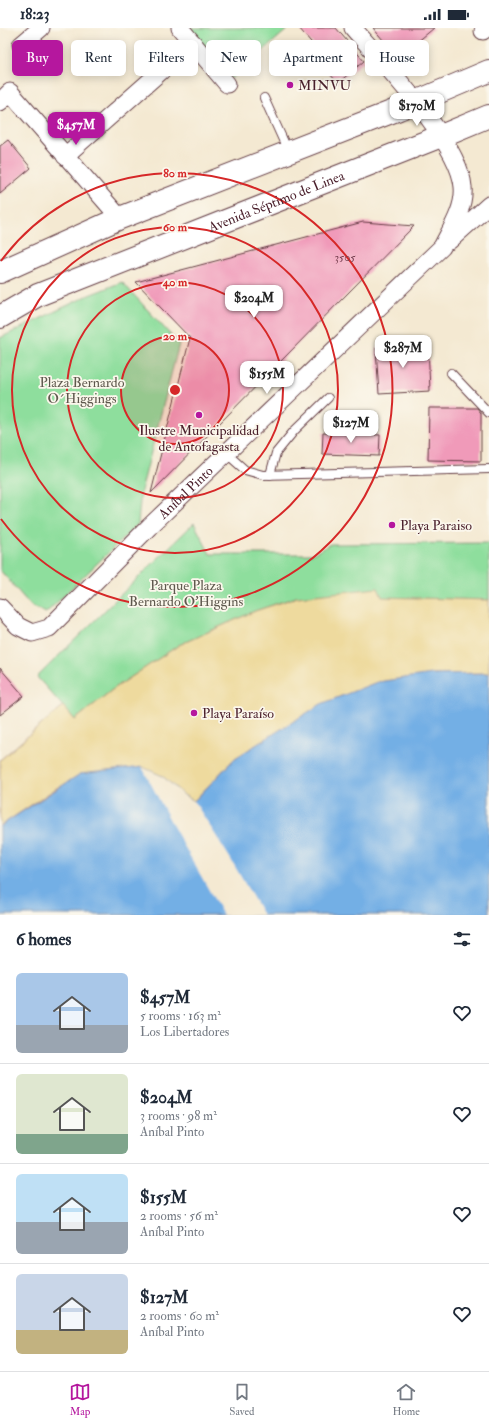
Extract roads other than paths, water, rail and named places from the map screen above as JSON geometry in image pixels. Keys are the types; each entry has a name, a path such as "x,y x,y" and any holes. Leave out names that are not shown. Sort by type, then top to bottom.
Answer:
{"highway":[{"path":"0,272 120,218 416,102 489,71"},
{"name":"Avenida Séptimo de Linea","path":"0,317 38,294 489,116"}],"street":[{"path":"26,40 40,28"},
{"path":"180,28 190,40"},
{"name":"Aníbal Pinto","path":"353,28 416,102 450,150 461,174 463,188 462,203 455,222 442,247"},
{"path":"198,50 227,84"},
{"path":"65,156 156,76"},
{"path":"5,97 65,156 120,218"},
{"name":"Aníbal Pinto","path":"0,607 18,626 32,633 49,628 149,527 442,247 489,205"}],"lane":[{"path":"264,98 289,152"},
{"path":"451,373 489,413"},
{"path":"270,475 276,453 294,431 328,398"},
{"path":"226,453 244,470 263,476 489,469"}],"water":[{"path":"489,673 489,915 0,915 0,826 80,774 142,767 162,776 185,796 194,801 235,758 321,704 377,682 431,674"}],"place":[{"name":"MINVU","path":"290,85"},
{"name":"Ilustre Municipalidad de Antofagasta","path":"199,415"},
{"name":"Playa Paraiso","path":"392,525"},
{"name":"Playa Paraíso","path":"194,713"}],"park label":[{"name":"Plaza Bernardo O´Higgings","path":"82,390"},
{"name":"Parque Plaza Bernardo O'Higgins","path":"186,594"}]}
